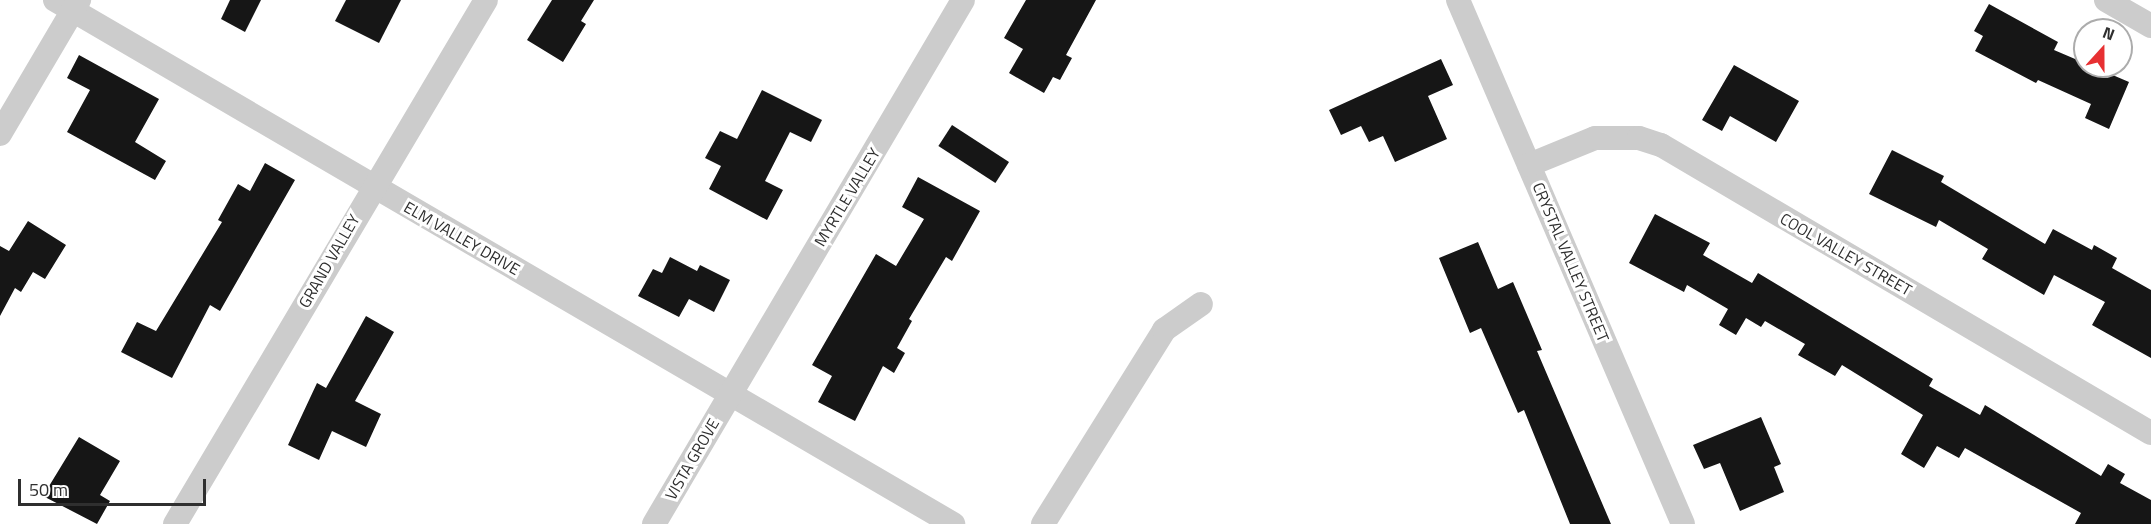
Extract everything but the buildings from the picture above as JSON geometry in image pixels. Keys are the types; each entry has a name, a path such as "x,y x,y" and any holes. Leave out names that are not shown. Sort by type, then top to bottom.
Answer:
{"street":[{"name":"GRAND VALLEY","path":"175,524 486,0"},
{"name":"MYRTLE VALLEY","path":"730,393 963,0"},
{"name":"CRYSTAL VALLEY STREET","path":"1458,0 1683,524"},
{"path":"2106,0 2151,26"},
{"name":"ELM VALLEY DRIVE","path":"69,4 374,186 953,524"},
{"path":"0,134 69,4"},
{"name":"COOL VALLEY STREET","path":"1529,165 1595,138 1628,137 1661,145 2151,433"},
{"path":"1043,524 1164,330 1202,304"},
{"name":"VISTA GROVE","path":"654,524 730,393"}]}
